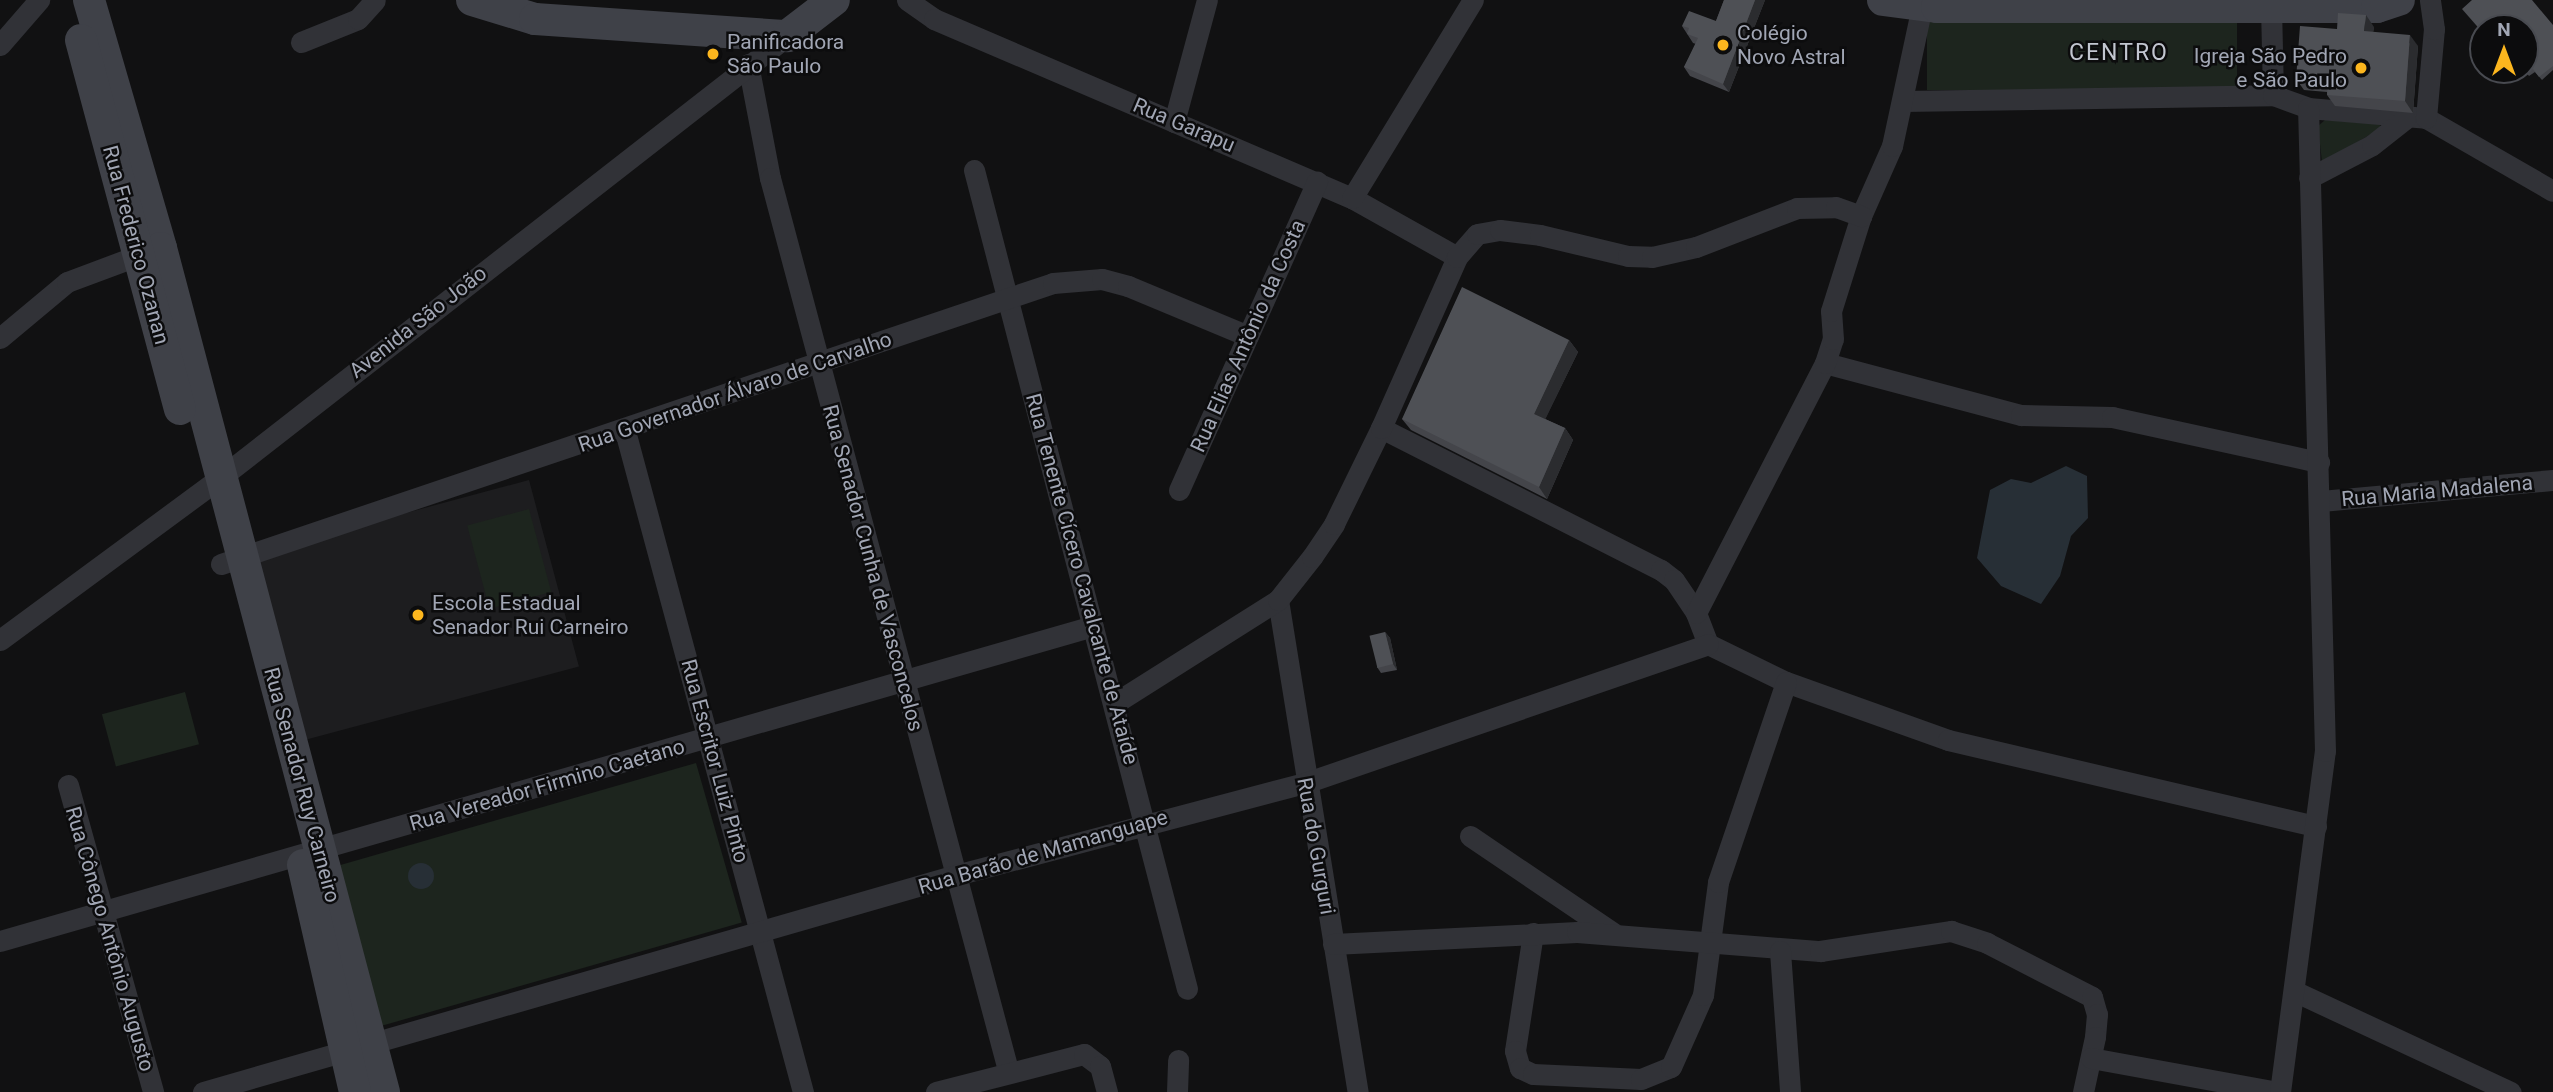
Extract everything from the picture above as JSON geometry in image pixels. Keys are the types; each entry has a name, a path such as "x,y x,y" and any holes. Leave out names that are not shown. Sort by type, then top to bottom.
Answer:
{"street":[{"path":"0,45 39,0"},
{"name":"Rua Frederico Ozanan","path":"76,0 76,23 127,167"},
{"name":"Rua Frederico Ozanan","path":"89,0 127,167 211,484"},
{"path":"301,42 358,19 375,0"},
{"path":"472,0 535,19 566,23 690,26 787,36"},
{"name":"Avenida São João","path":"0,640 211,484 748,64 834,0"},
{"name":"Rua Garapu","path":"907,0 934,19 1352,198 1457,257"},
{"path":"1174,122 1208,0"},
{"path":"1352,198 1473,0"},
{"path":"1883,0 1932,4 2271,6 2377,6 2399,0"},
{"path":"2308,178 2416,119 2434,29 2430,0"},
{"path":"1696,613 1825,363 1833,339 1831,311 1861,216 1889,156 1932,4"},
{"path":"2271,6 2273,95"},
{"name":"Rua Senador Cunha de Vasconcelos","path":"748,64 770,178 902,681 1008,1070"},
{"path":"1903,101 2273,95 2308,108 2416,119 2553,191"},
{"path":"2091,1058 2279,1092 2325,751 2321,501 2308,178 2308,108"},
{"name":"Rua Tenente Cícero Cavalcante de Ataíde","path":"974,170 1147,822 1187,989"},
{"name":"Rua Elias Antônio da Costa","path":"1180,490 1317,182"},
{"path":"1115,703 1278,600 1334,524 1381,428 1457,257 1469,239 1487,231 1540,235 1628,256 1652,257 1696,247 1797,208 1836,207 1861,216"},
{"path":"0,338 67,282 150,251"},
{"name":"Rua Governador Álvaro de Carvalho","path":"232,560 625,431 1053,283 1102,279 1248,337"},
{"path":"1825,363 2021,415 2112,417 2319,462"},
{"path":"1381,428 1644,560 1674,580 1696,613 1707,644 1786,682 1948,740 2316,826"},
{"name":"Rua Escritor Luiz Pinto","path":"625,431 803,1092"},
{"name":"Rua Maria Madalena","path":"2321,501 2553,480"},
{"name":"Rua Senador Ruy Carneiro","path":"211,484 310,853 359,1050 384,1092"},
{"name":"Rua do Gurguri","path":"1278,600 1305,783 1358,1092"},
{"name":"Rua Vereador Firmino Caetano","path":"0,941 1093,626"},
{"name":"Rua Barão de Mamanguape","path":"203,1092 359,1050 957,875 1147,822 1305,783 1707,644"},
{"path":"1533,933 1515,1051 1520,1068 1533,1074 1641,1079 1663,1073 1697,1014 1711,943 1718,882 1786,682"},
{"name":"Rua Cônego Antônio Augusto","path":"68,785 153,1092"},
{"path":"1470,836 1615,934"},
{"path":"1333,944 1533,933 1615,934 1780,951 1848,949 1951,931 1987,943 2092,997 2097,1014 2083,1092"},
{"path":"1780,951 1790,1092"},
{"path":"2294,991 2511,1092"},
{"name":"Rua Senador Ruy Carneiro","path":"355,1092 359,1050"},
{"path":"936,1092 1008,1070 1084,1054 1100,1066 1107,1092"},
{"path":"1177,1092 1178,1060"}],"shaded area":[{"path":"1927,13 2237,13 2237,90 1927,90"},
{"path":"2325,120 2379,124 2382,128 2322,162 2318,126"},
{"path":"2066,466 2087,476 2088,518 2071,536 2060,576 2041,604 2001,586 1977,558 1990,490 2011,479 2031,483"},
{"name":"Escola Estadual Senador Rui Carneiro","path":"529,480 579,666 306,740 256,553"},
{"path":"529,509 551,592 489,609 467,526"},
{"path":"185,692 199,744 116,766 102,714"},
{"path":"696,763 742,923 378,1027 333,867"},
{"path":"421,863 430,867 434,876 430,885 421,889 412,885 408,876 412,867"}],"building":[{"name":"Colégio Novo Astral","path":"1724,0 1755,0 1723,84 1684,67 1698,38 1687,34 1689,28 1682,26 1689,11 1716,21"},
{"path":"2472,0 2532,0 2553,25 2553,66 2539,77 2539,14 2469,14 2469,17 2462,9"},
{"name":"Igreja São Pedro e São Paulo","path":"2338,13 2366,15 2364,31 2410,35 2405,101 2327,95 2328,81 2296,79 2300,26 2337,29"},
{"path":"1462,287 1569,340 1534,414 1565,428 1539,487 1402,419"},
{"path":"1385,632 1393,664 1377,668 1369,636"}],"place":[{"name":"Colégio Novo Astral","path":"1723,45"},
{"name":"Panificadora São Paulo","path":"713,54"},
{"name":"Igreja São Pedro e São Paulo","path":"2361,68"},
{"name":"Escola Estadual Senador Rui Carneiro","path":"418,615"}],"district":[{"name":"CENTRO","path":"2119,53"}]}
